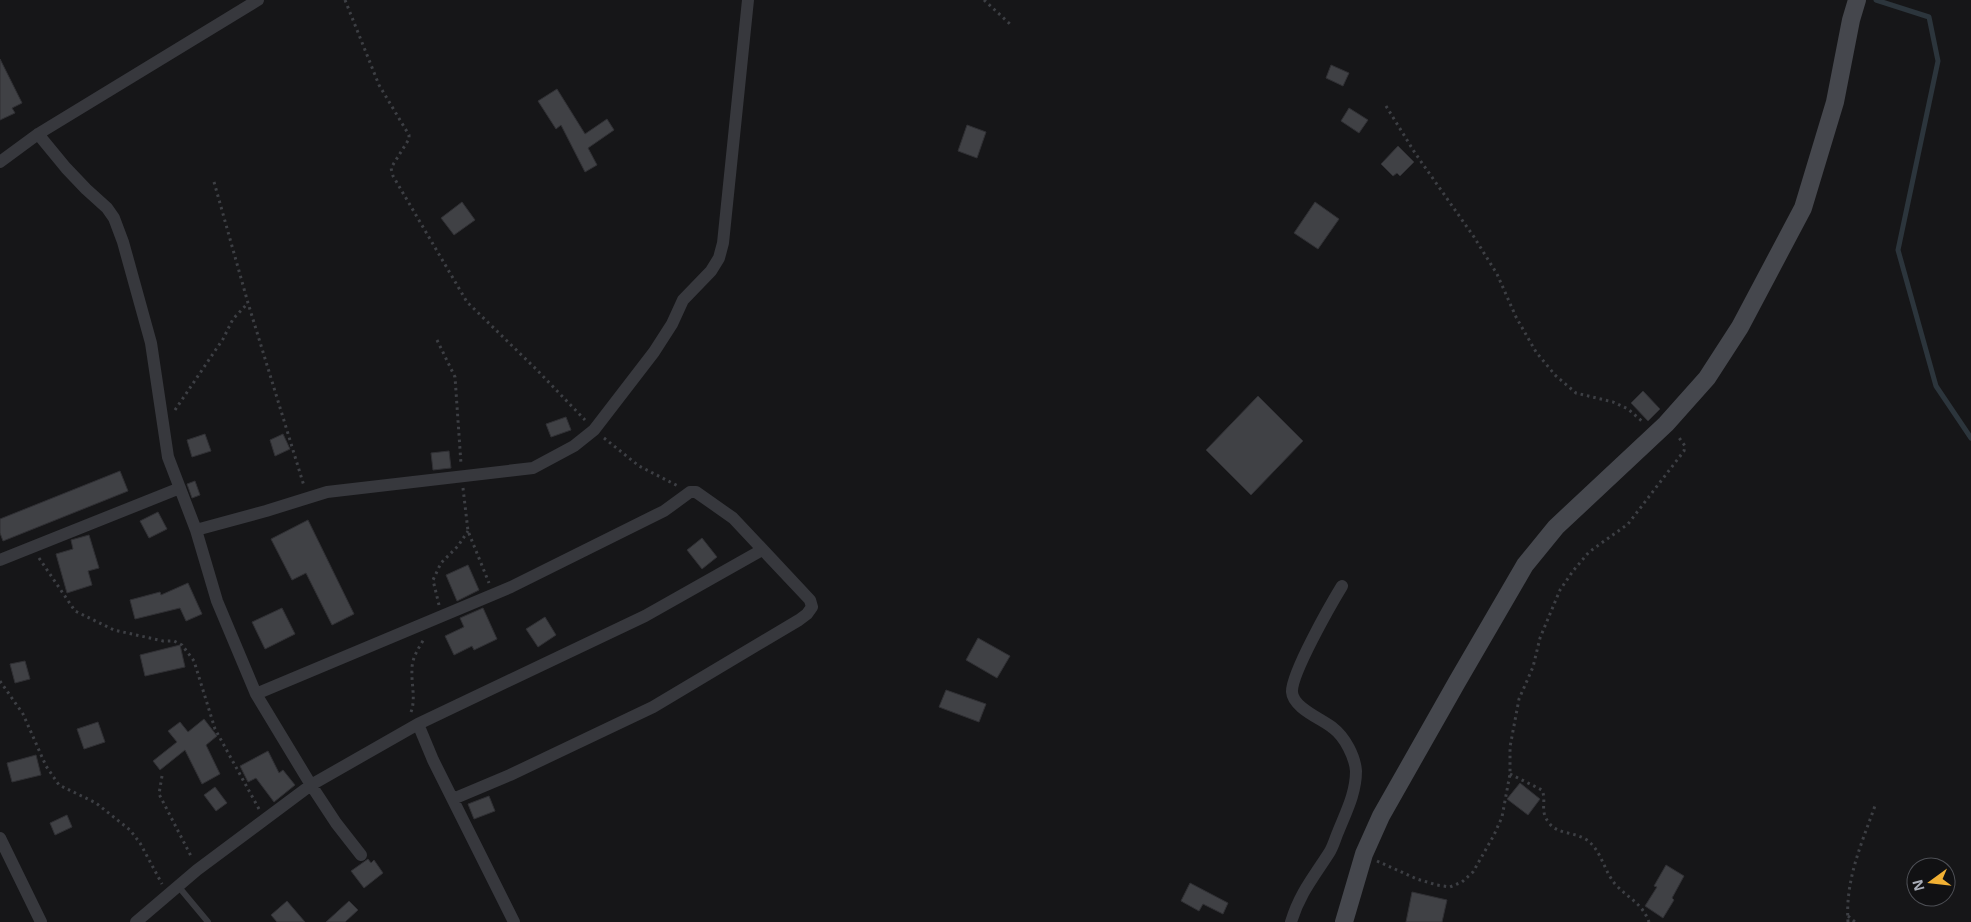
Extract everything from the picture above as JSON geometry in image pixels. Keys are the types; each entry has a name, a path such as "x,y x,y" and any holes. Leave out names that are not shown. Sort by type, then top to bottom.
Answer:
{"street":[{"path":"0,162 38,134 258,0"},
{"path":"196,530 327,492 533,468 574,446 594,430 654,352 672,324 683,300 702,282 719,258 723,243 748,0"},
{"path":"1344,922 1364,854 1381,816 1525,565 1556,527 1660,429 1707,378 1740,327 1803,208 1835,102 1851,20 1857,0"},
{"path":"38,134 72,175 107,208 114,218 124,242 151,343 168,457 196,530 217,601 256,694 336,823 361,855"},
{"path":"0,560 180,488"},
{"path":"256,694 494,595 664,511 690,492 696,492 733,518 810,600 812,607 807,614 653,707 510,775 452,799"},
{"path":"136,922 197,870 312,785 418,724 645,616 762,550"},
{"path":"1290,922 1297,902 1331,851 1355,787 1356,769 1348,747 1335,729 1300,705 1294,699 1292,691 1306,653 1342,586"},
{"path":"418,724 433,760 514,922"},
{"path":"0,838 41,922"}],"lane":[{"path":"178,886 208,922"}],"path":[{"path":"345,0 379,85 409,135 409,140 391,168 393,176 467,302 537,370 594,430 639,466 690,492"},
{"path":"984,0 1010,24"},
{"path":"1364,854 1390,868 1437,885 1450,887 1462,882 1473,872 1502,817 1510,774 1510,747 1519,699 1533,667 1540,638 1560,590 1573,570 1589,552 1628,524 1643,507 1684,451 1685,446 1684,442 1628,409 1613,402 1576,393 1554,375 1536,352 1516,317 1497,274 1415,153 1386,106"},
{"path":"214,182 248,303 308,498"},
{"path":"164,425 223,339 233,320 248,303"},
{"path":"437,340 455,377 468,531 494,595"},
{"path":"404,732 413,706 413,658 439,611 433,580 441,563 458,546 468,531"},
{"path":"32,548 75,611 114,630 163,641 174,641 182,645 194,661 215,730 266,820"},
{"path":"0,681 23,714 46,766 59,785 96,803 130,830 150,860 169,895"},
{"path":"1510,774 1542,790 1544,797 1542,811 1549,823 1558,830 1585,839 1592,845 1616,885 1642,908 1649,922"},
{"path":"162,776 158,789 159,794 188,848 197,870"},
{"path":"1848,922 1848,888 1853,867 1876,803"},
{"path":"1848,915 1855,922"}],"building":[{"path":"0,59 22,103 12,108 15,113 0,120"},
{"path":"1331,65 1349,73 1343,86 1326,78"},
{"path":"557,89 585,134 607,119 614,130 588,148 597,165 585,172 561,125 556,129 538,101"},
{"path":"1349,108 1368,120 1359,133 1341,121"},
{"path":"967,125 986,132 977,158 958,151"},
{"path":"1398,146 1414,162 1400,176 1397,173 1393,176 1381,164"},
{"path":"462,202 475,220 454,235 441,218"},
{"path":"1315,202 1339,219 1318,249 1294,233"},
{"path":"1643,391 1660,409 1648,421 1631,403"},
{"path":"1258,396 1303,441 1251,495 1206,450"},
{"path":"566,417 571,430 551,437 546,424"},
{"path":"205,434 211,451 192,457 187,440"},
{"path":"283,434 290,449 275,456 270,440"},
{"path":"449,451 451,468 433,470 431,453"},
{"path":"120,471 128,491 3,541 0,533 0,519"},
{"path":"195,481 200,495 192,498 187,484"},
{"path":"158,512 167,529 149,538 140,521"},
{"path":"308,520 354,614 332,625 306,573 292,580 271,539"},
{"path":"89,535 99,568 88,571 92,585 67,593 56,554 73,549 71,540"},
{"path":"702,538 717,557 702,569 687,550"},
{"path":"468,565 479,590 457,601 446,575"},
{"path":"188,583 202,614 186,621 180,608 135,619 130,600 160,592 161,595"},
{"path":"282,608 295,634 265,649 252,622"},
{"path":"483,608 497,639 474,650 472,646 454,655 445,636 464,627 460,618"},
{"path":"545,617 556,635 538,647 526,629"},
{"path":"978,638 1010,656 997,678 966,660"},
{"path":"180,645 185,667 145,676 140,655"},
{"path":"25,661 30,679 15,683 10,664"},
{"path":"946,690 986,704 979,722 939,707"},
{"path":"204,719 217,736 206,745 220,774 202,784 185,750 160,770 153,761 177,742 168,731 180,722 188,732"},
{"path":"98,722 105,742 84,749 77,729"},
{"path":"268,751 279,773 283,770 295,785 274,802 256,778 248,782 240,766"},
{"path":"36,755 41,775 12,782 7,763"},
{"path":"1520,783 1540,799 1528,815 1507,799"},
{"path":"215,787 227,803 216,811 204,795"},
{"path":"489,796 495,811 474,819 468,804"},
{"path":"67,815 72,827 55,835 50,823"},
{"path":"368,859 371,863 374,860 383,873 364,888 351,871"},
{"path":"1666,865 1684,876 1672,898 1674,900 1663,918 1645,906 1657,887 1654,886"},
{"path":"1190,883 1228,903 1223,914 1203,904 1199,911 1181,901"},
{"path":"1412,892 1447,900 1442,922 1406,922"},
{"path":"287,901 305,922 277,922 271,915"},
{"path":"349,901 358,910 345,922 326,922"}],"waterway":[{"path":"1876,0 1929,17 1938,61 1898,250 1936,386 1971,438"}]}
